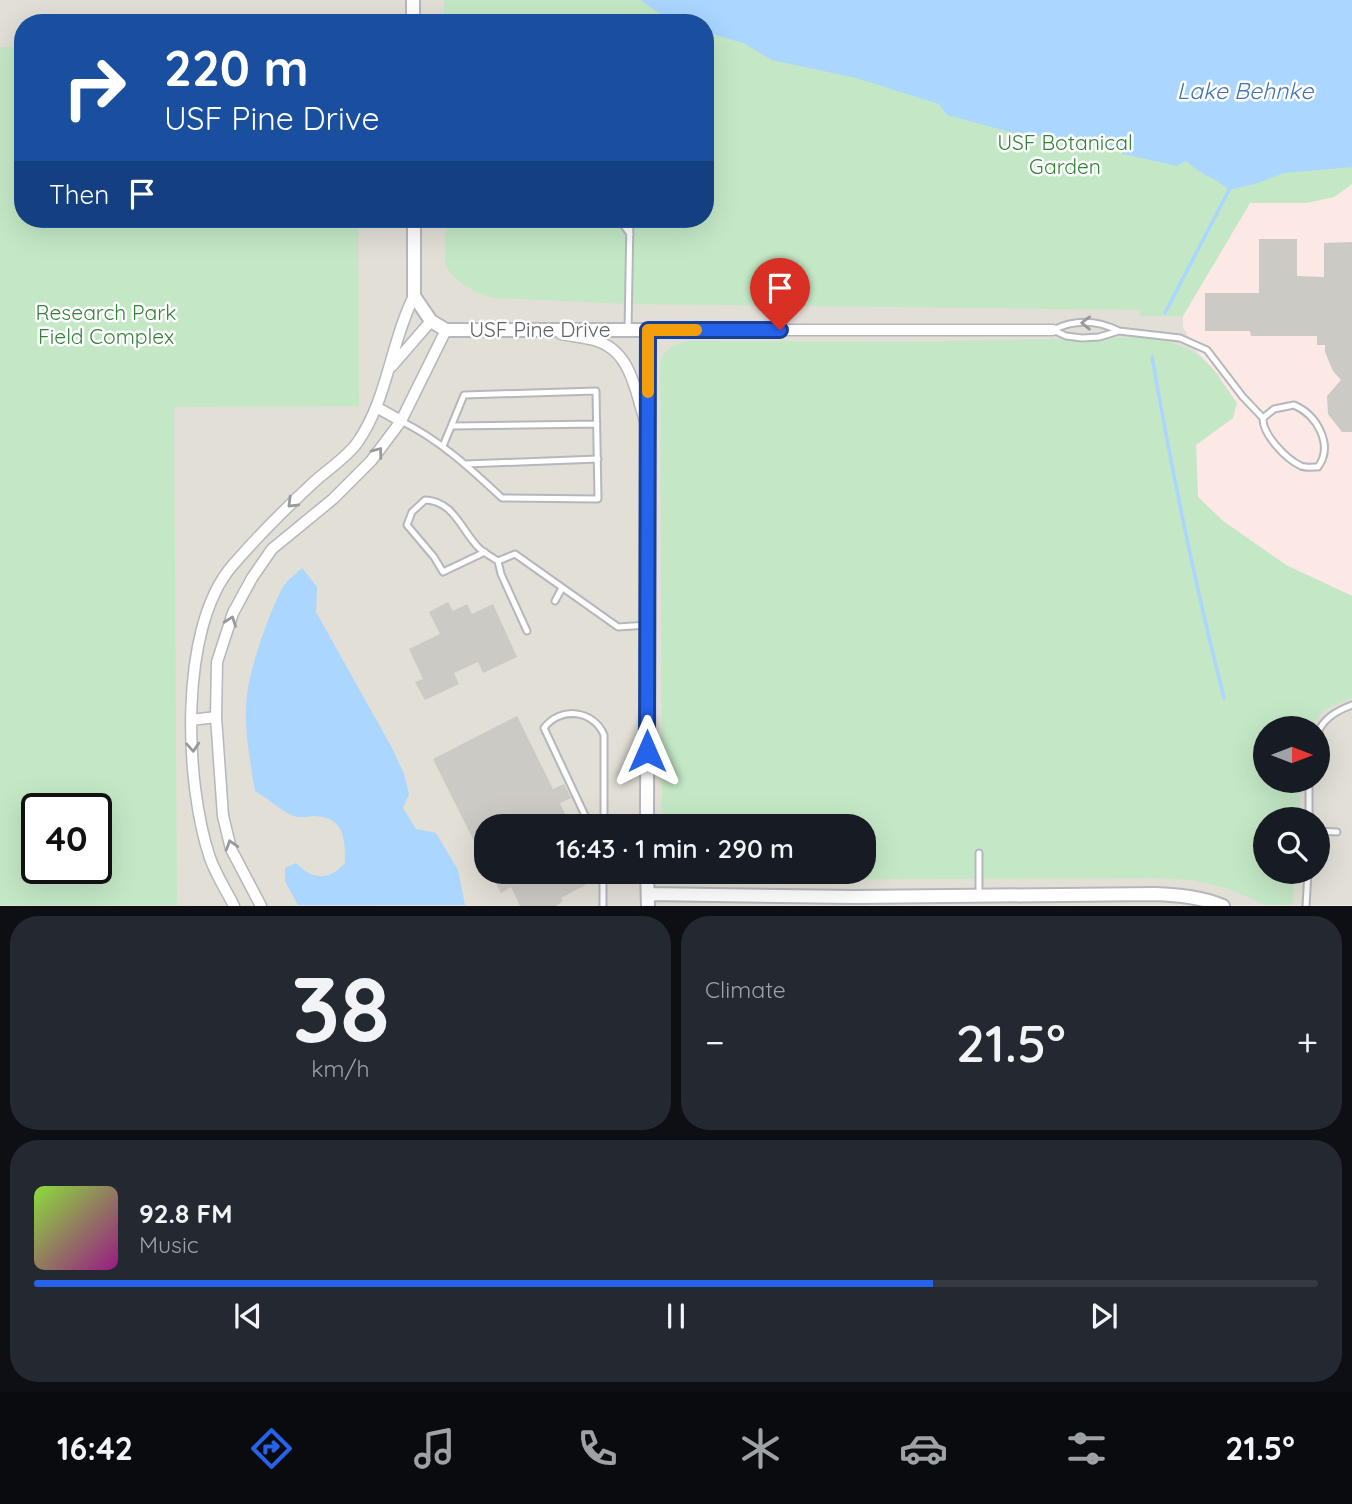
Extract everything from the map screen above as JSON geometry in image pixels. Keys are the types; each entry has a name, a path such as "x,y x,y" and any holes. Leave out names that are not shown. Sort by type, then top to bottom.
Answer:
{"street":[{"path":"234,905 211,859 201,822 191,720 195,661 200,639 209,606 230,568 291,503 355,445 377,408 401,322 414,296 414,228"},
{"name":"USF Pine Drive","path":"414,296 431,321 446,330 1053,330"},
{"path":"387,372 431,321"},
{"path":"261,905 242,873 223,816 216,717 217,663 233,613 272,549 333,499 371,461 401,421 446,330"},
{"path":"539,330 594,340 617,353 630,371 648,428"},
{"path":"647,814 648,330"},
{"path":"377,408 401,421"},
{"path":"191,720 216,717"},
{"path":"648,900 879,901 979,896 1155,894 1179,895 1223,905"}],"lane":[{"path":"626,228 630,234"},
{"path":"628,331 630,228"},
{"path":"1053,330 1066,324 1091,322 1105,324 1119,331 1180,338 1207,350 1263,418"},
{"path":"1053,330 1066,336 1082,338 1099,337 1119,331"},
{"path":"401,421 443,446 502,498 598,499 596,391 464,395 443,446"},
{"path":"1294,405 1302,409 1313,419 1325,444 1325,458 1318,467 1302,466 1271,440 1262,426 1263,418 1282,406 1294,405"},
{"path":"453,425 597,424"},
{"path":"466,464 598,459"},
{"path":"485,552 443,572 434,556 407,525 412,512 425,500 434,501 454,513 479,548 485,552 498,561 501,574 527,631"},
{"path":"498,561 515,554 618,627 648,625"},
{"path":"555,601 562,588"},
{"path":"1330,716 1352,705"},
{"path":"584,814 544,728 550,720 564,714 589,717 597,722 604,735 604,814"},
{"path":"1330,832 1337,832"},
{"path":"979,853 979,896"},
{"path":"603,884 603,905"},
{"path":"1306,905 1307,884"}],"shaded area":[{"path":"0,0 1352,0 1352,905 0,906"},
{"path":"1352,184 1352,596 1286,565 1223,521 1198,497 1196,445 1233,418 1219,375 1197,352 1183,327 1183,316 1250,203 1306,203 1334,197"}],"green space":[{"name":"USF Botanical Garden","path":"444,0 1352,0 1352,184 1334,197 1306,203 1250,203 1183,316 1140,316 1139,310 630,304 495,298 466,286 449,270 445,264 445,228 714,228 714,14 444,14"},
{"name":"Research Park Field Complex","path":"0,47 14,47 14,228 358,228 359,406 174,407 177,905 0,905"},
{"path":"1149,337 1181,346 1202,358 1237,403 1233,418 1196,445 1198,497 1223,521 1286,565 1352,596 1352,698 1325,709 1319,716 1253,716 1253,793 1300,793 1300,807 1253,807 1253,884 1294,884 1291,905 1266,905 1224,887 1191,880 876,879 876,814 662,814 660,361 674,345 687,341 907,342"}],"water":[{"name":"Lake Behnke","path":"641,0 1352,0 1352,167 1284,173 1229,190 1186,161 1177,166 1124,154 1112,147 1010,132 947,115 939,104 856,78 772,60 743,43 714,35 714,14 662,14"},
{"path":"302,568 317,587 316,612 404,774 409,794 403,808 416,829 436,833 458,870 465,905 298,905 285,881 285,868 296,863 308,873 320,876 333,873 345,863 345,846 341,831 332,820 292,815 255,791 249,755 246,707 252,670 278,597 285,584"}],"building":[{"path":"1259,239 1297,239 1297,276 1324,277 1324,243 1352,242 1352,432 1342,432 1328,414 1327,396 1341,380 1333,371 1325,345 1317,345 1317,336 1251,336 1250,331 1205,331 1205,293 1259,293"},
{"path":"448,602 453,611 467,604 472,614 493,604 517,657 483,673 478,662 454,673 459,684 425,700 415,682 423,679 409,649 440,634 429,612"},
{"path":"517,716 553,789 564,784 571,798 560,803 565,814 474,814 474,841 433,759"},
{"path":"496,884 587,884 561,898 563,901 556,906 520,906 511,887 501,893"}],"waterway":[{"path":"1165,313 1229,190"},
{"path":"1152,357 1185,528 1224,698"}],"slow traffic":[{"path":"648,392 648,330 696,330"}],"route":[{"path":"647,751 648,330 780,330"}]}
